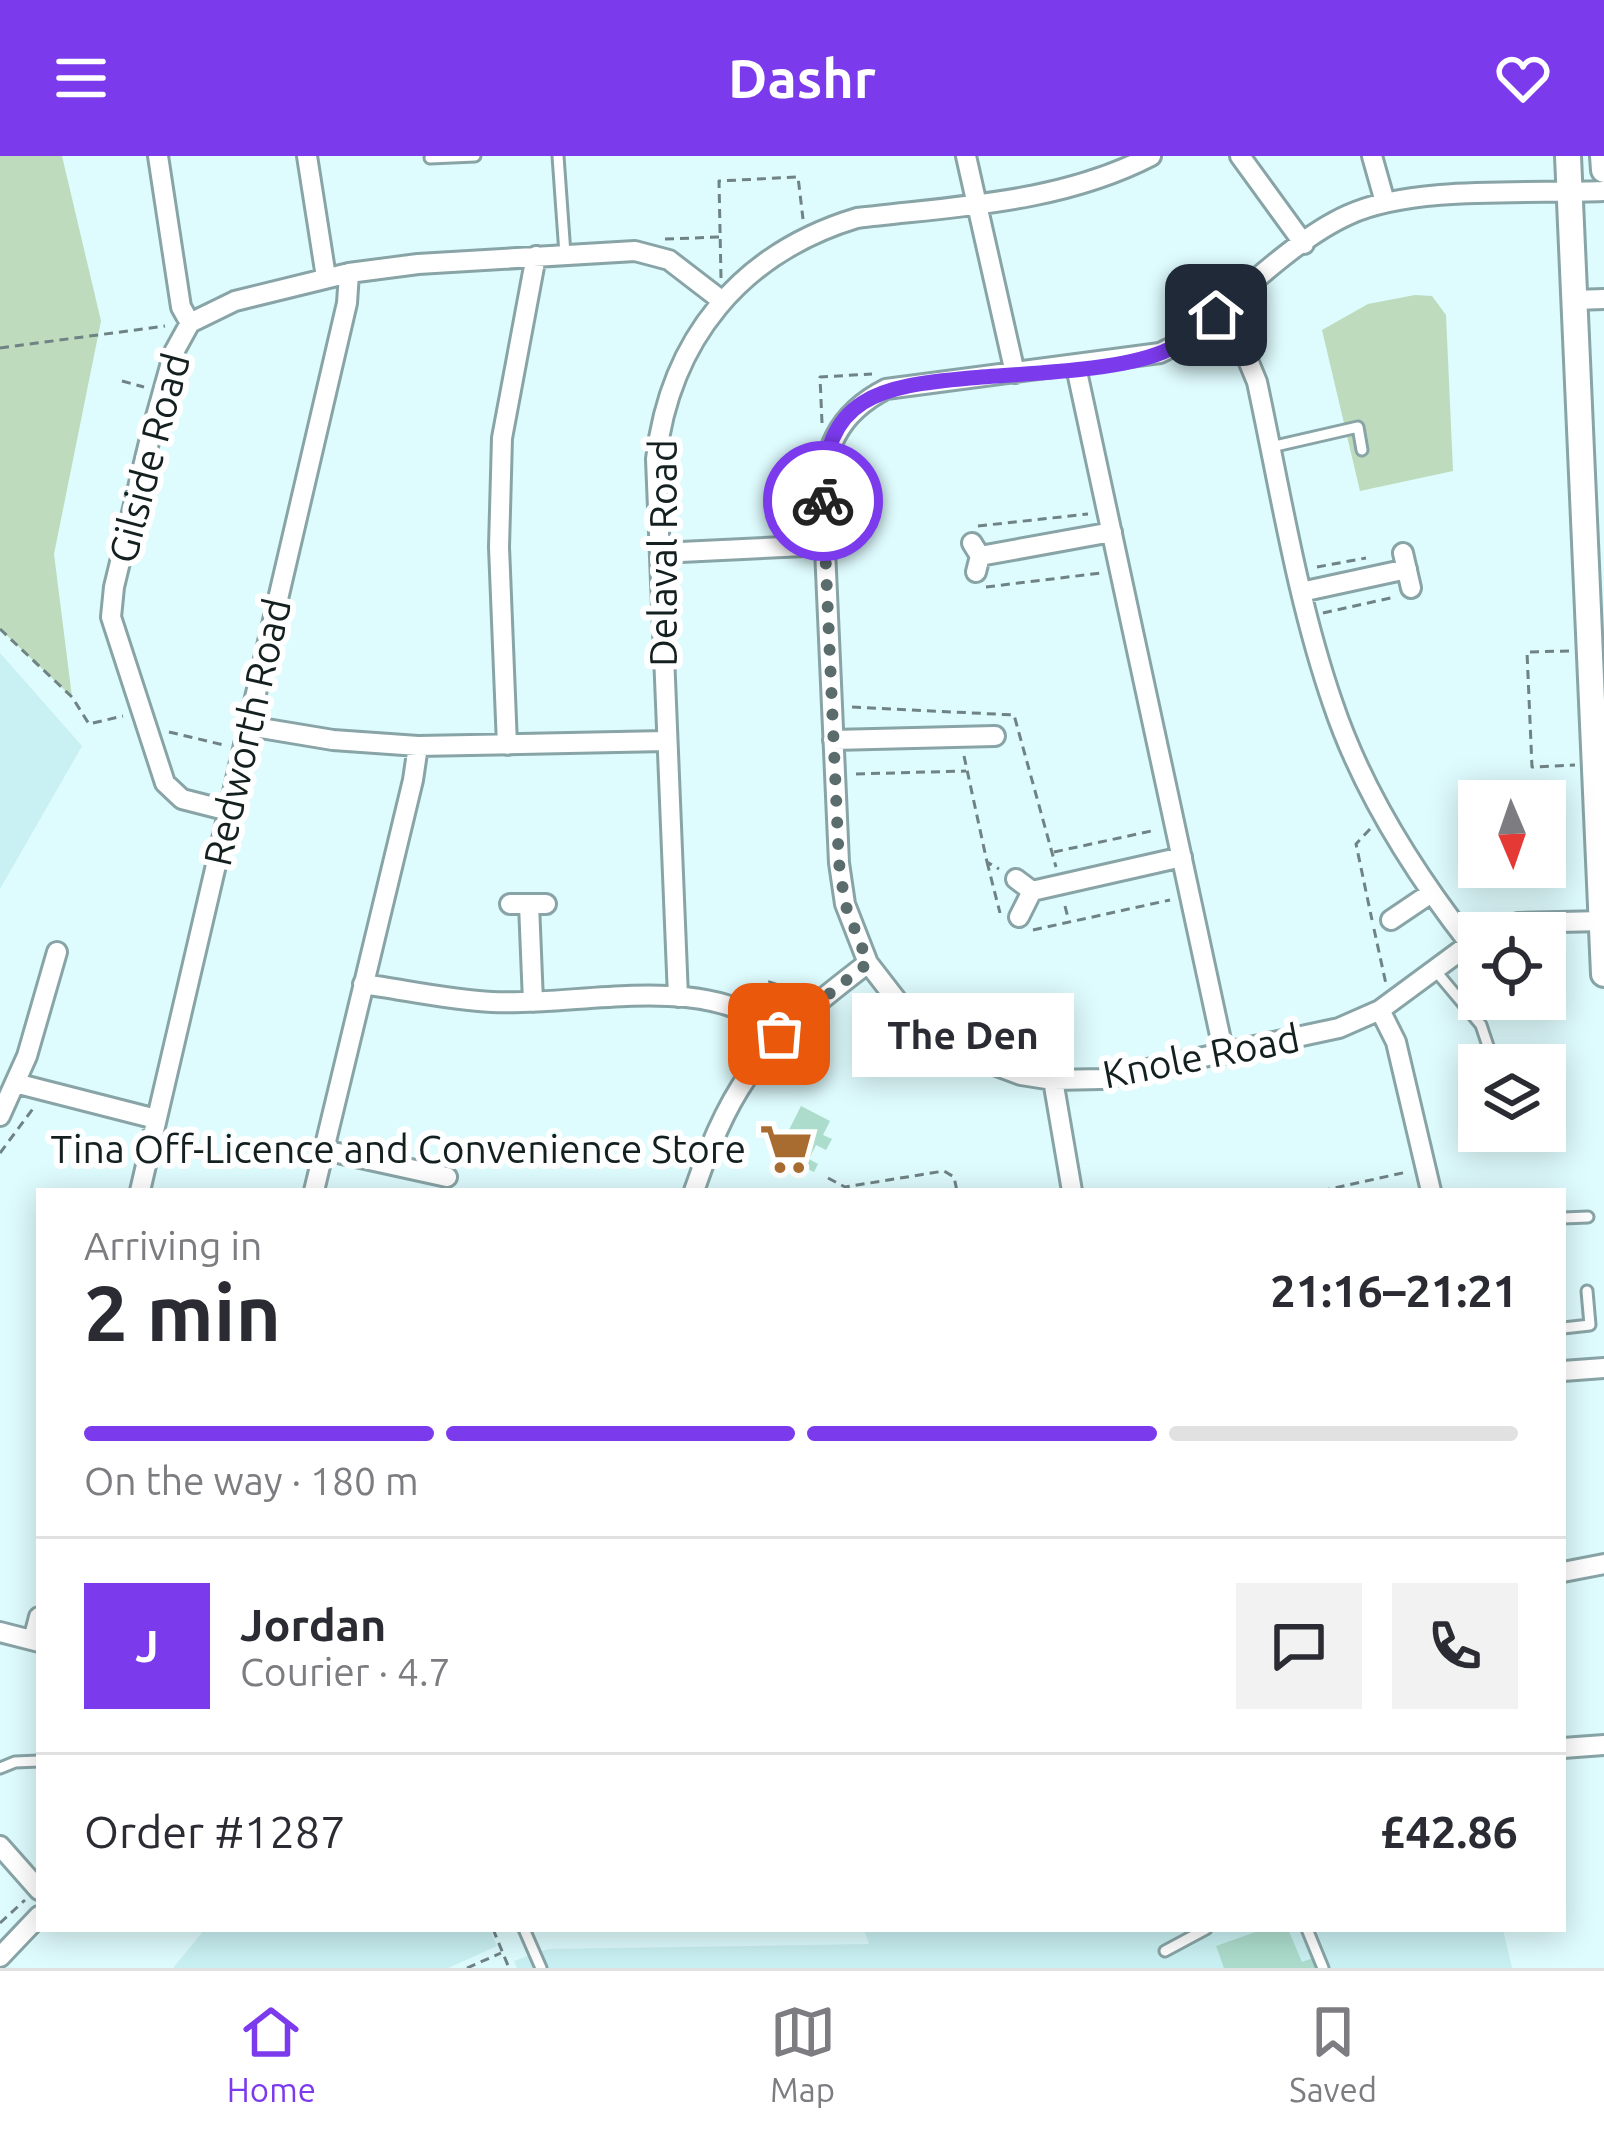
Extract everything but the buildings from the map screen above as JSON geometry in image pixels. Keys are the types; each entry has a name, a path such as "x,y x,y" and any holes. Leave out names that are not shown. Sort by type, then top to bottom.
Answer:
{"street":[{"path":"158,156 181,308 190,323"},
{"path":"308,156 326,277"},
{"path":"966,156 1015,373"},
{"name":"Delaval Road","path":"678,997 656,459 666,403 692,345 721,300 755,269 805,238 857,218 977,205 1074,187 1116,174 1151,156"},
{"path":"1240,156 1304,244"},
{"path":"1372,156 1385,202"},
{"path":"1568,156 1604,974"},
{"path":"1604,156 1604,170"},
{"path":"832,440 851,411 886,389 1160,353 1180,344 1346,215 1385,202 1604,191"},
{"name":"Gilside Road","path":"229,812 198,806 172,792 158,770 111,617 114,586 163,392 174,352 190,323 235,301 326,277 565,254 635,251 669,260 721,300"},
{"path":"507,745 500,547 502,438 536,256"},
{"name":"Redworth Road","path":"141,1188 347,303 349,273"},
{"path":"1574,300 1604,299"},
{"path":"1216,315 1243,348 1252,369 1306,617 1334,708 1384,815 1431,893 1458,918"},
{"path":"1076,367 1224,1054"},
{"name":"Knole Road","path":"832,440 823,475 839,863 845,904 868,963 902,1007 943,1041 994,1066 1053,1080 1101,1079 1339,1028 1385,1006 1458,952"},
{"path":"976,557 1112,532"},
{"path":"660,553 825,545"},
{"path":"1301,592 1407,570"},
{"path":"249,726 333,740 418,746 666,741"},
{"path":"833,740 994,736"},
{"path":"315,1188 418,746"},
{"path":"1016,922 1024,885 1060,885 1182,857"},
{"path":"1391,920 1431,893"},
{"path":"529,904 533,1002"},
{"name":"Knole Road","path":"1566,921 1603,921"},
{"path":"0,1116 15,1083 57,947"},
{"path":"695,1188 742,1079 779,1034 868,963"},
{"path":"363,984 458,1000 678,997 723,1002 762,1019 779,1034"},
{"path":"1385,1006 1425,1184"},
{"path":"1053,1080 1071,1188"},
{"path":"15,1083 156,1119"},
{"path":"324,1150 447,1181 452,1156"},
{"path":"1566,1372 1604,1368"},
{"path":"1566,1571 1604,1564"},
{"path":"0,1632 36,1641"},
{"path":"1566,1748 1604,1745"},
{"path":"0,1846 36,1887"},
{"path":"0,1957 36,1919"}],"lane":[{"path":"430,158 475,156"},
{"path":"558,156 565,254"},
{"path":"1271,447 1358,427 1362,450"},
{"path":"1434,969 1481,1025 1487,1044"},
{"path":"1566,1218 1588,1216"},
{"path":"1566,1328 1590,1325 1587,1291"},
{"path":"0,1768 36,1761"},
{"path":"525,1932 541,1968"},
{"path":"1166,1952 1201,1932"},
{"path":"1307,1932 1323,1968"}],"path":[{"path":"721,300 718,181 798,178 805,238"},
{"path":"669,260 664,239 722,237"},
{"path":"0,348 190,323"},
{"path":"832,440 822,423 820,377 886,374 886,389"},
{"path":"122,381 163,392"},
{"path":"1297,571 1407,570 1407,595 1306,617"},
{"path":"0,628 72,697 89,724 142,719 243,749"},
{"path":"1590,651 1527,652 1532,767 1595,765"},
{"path":"832,706 1014,715 1069,922"},
{"path":"960,736 987,862 1016,922 1069,922 1190,896"},
{"path":"835,775 968,771"},
{"path":"1384,815 1356,844 1385,1006"},
{"path":"1052,853 1175,826"},
{"path":"987,862 1024,885"},
{"path":"723,1002 769,982 798,991"},
{"path":"0,1153 37,1103 39,1090"},
{"path":"828,1178 845,1187 944,1171 954,1177 956,1188"},
{"path":"1366,1188 1425,1184"},
{"path":"0,1923 36,1891"},
{"path":"495,1932 509,1968"},
{"path":"467,1968 502,1952"}],"shaded area":[{"path":"0,653 82,746 0,889"},
{"path":"203,1932 491,1932 497,1946 448,1968 173,1968"},
{"path":"865,1932 1504,1932 1512,1968 517,1968 514,1961 548,1949 869,1944"}],"green space":[{"path":"0,156 62,156 101,321 54,554 72,697 0,629"},
{"path":"1432,296 1446,315 1453,471 1360,491 1322,330 1368,304"}],"way so far":[{"path":"779,1034 868,963 845,904 839,863 823,501"}],"place":[{"name":"The Den","path":"779,1034"},
{"name":"Tina Off-Licence and Convenience Store","path":"786,1149"}],"route":[{"path":"823,501 825,459 832,440 851,411 886,389 1131,360 1180,344 1216,315"}]}
